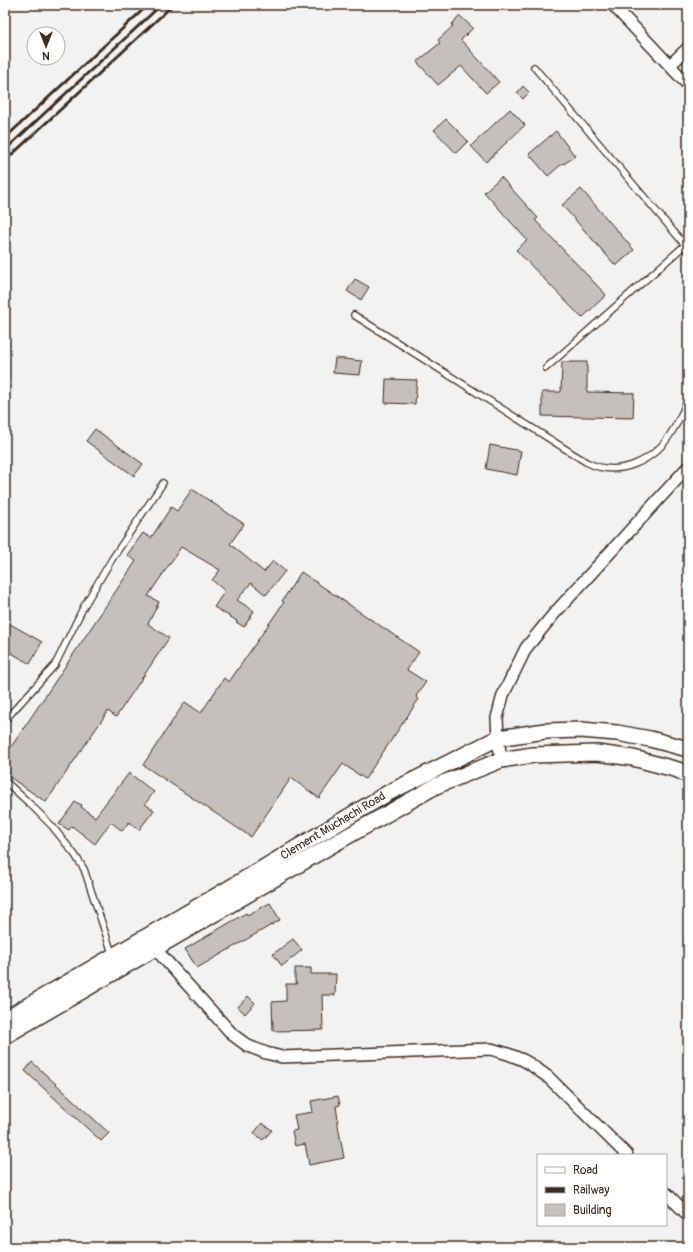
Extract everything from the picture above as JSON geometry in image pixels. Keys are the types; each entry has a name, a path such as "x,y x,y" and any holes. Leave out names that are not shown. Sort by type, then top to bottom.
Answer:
{"main road":[{"name":"Clement Muchachi Road","path":"6,1032 116,962 144,937 241,881 388,792 498,738 545,731 581,730 618,733 650,739 688,749"},
{"name":"Clement Muchachi Road","path":"5,1019 116,962 156,948 436,786 501,760 533,755 597,753 633,758 678,770 688,775"}],"street":[{"path":"613,5 688,85"},
{"path":"670,65 688,48"},
{"path":"501,760 497,718 503,695 526,648 553,615 688,467"},
{"path":"144,937 156,948 233,1034 248,1046 282,1057 491,1049 508,1054 530,1064 548,1076 626,1154"},
{"path":"667,1194 688,1215"}],"lane":[{"path":"534,67 685,245 688,251"},
{"path":"546,368 685,245"},
{"path":"354,314 595,467 607,469 630,466 653,454 664,444 673,431 688,400"},
{"path":"5,720 54,664 84,606 112,559 163,483"},
{"path":"5,781 52,826 84,869 116,962"}],"building":[{"path":"460,16 473,28 461,40 499,82 486,93 461,66 438,85 417,62 440,43 438,40 453,26 451,25"},
{"path":"523,86 529,92 523,99 517,93"},
{"path":"510,109 525,125 486,162 471,146"},
{"path":"446,119 468,141 456,153 434,130"},
{"path":"556,131 575,156 564,164 563,163 548,176 529,154"},
{"path":"501,177 538,218 535,220 606,295 582,318 516,250 527,240 484,192"},
{"path":"581,189 634,250 616,266 562,205"},
{"path":"355,279 369,287 361,300 347,291"},
{"path":"335,358 362,361 360,375 333,373"},
{"path":"562,362 587,362 587,392 634,393 633,418 542,416 542,392 561,392"},
{"path":"386,379 417,380 415,404 385,403"},
{"path":"95,429 143,464 134,476 86,441"},
{"path":"490,445 521,451 517,475 486,469"},
{"path":"192,489 244,524 230,544 264,572 273,561 285,571 266,595 251,583 237,600 254,611 244,627 214,607 225,591 212,580 220,570 181,547 148,596 159,602 148,624 169,638 116,717 108,711 46,802 5,774 5,756 136,561 127,555 143,533 151,538 171,507 177,511"},
{"path":"301,572 419,652 407,670 426,682 416,696 419,699 365,779 343,764 319,798 291,778 251,837 143,765 185,702 201,713 224,678 229,682 284,602 282,601"},
{"path":"5,621 42,642 30,664 5,649"},
{"path":"129,773 154,792 145,804 154,810 139,830 129,822 122,831 111,822 95,844 72,826 69,830 59,824 75,802 82,805 81,807 95,817"},
{"path":"270,903 280,920 197,968 185,949 246,913 247,915"},
{"path":"293,939 302,950 282,966 273,954"},
{"path":"295,968 311,968 311,974 336,974 335,995 322,995 323,1030 273,1031 272,1002 286,1001 286,984 297,984 295,981"},
{"path":"248,996 255,1003 245,1014 238,1007"},
{"path":"32,1062 109,1133 101,1141 25,1071"},
{"path":"338,1096 340,1105 336,1106 337,1120 344,1158 309,1165 305,1144 295,1146 292,1131 297,1130 294,1115 313,1112 311,1101"},
{"path":"262,1123 272,1130 263,1140 254,1133"}],"railway":[{"path":"5,138 148,5"},
{"path":"5,150 161,5"},
{"path":"5,161 173,5"}]}
